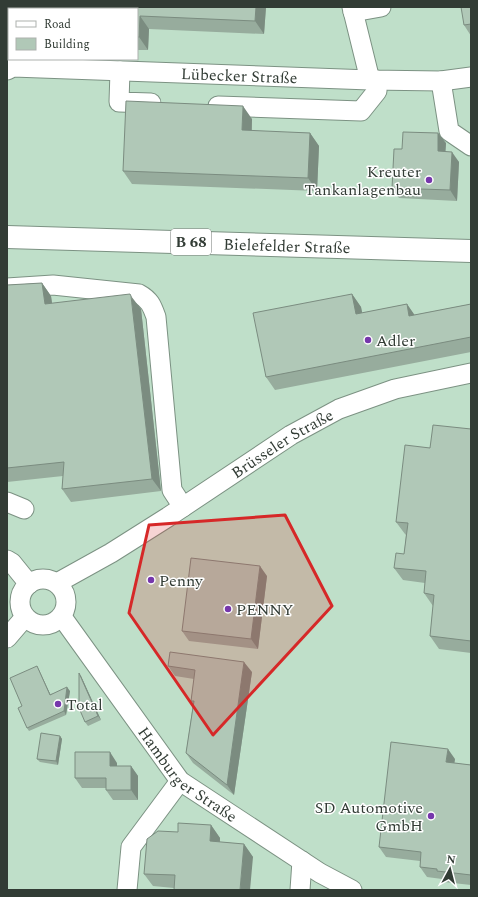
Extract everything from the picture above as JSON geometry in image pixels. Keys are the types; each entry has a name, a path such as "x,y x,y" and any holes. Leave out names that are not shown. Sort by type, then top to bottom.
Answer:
{"main road":[{"name":"Bielefelder Straße","path":"7,237 471,250"}],"street":[{"path":"205,105 361,111 376,91 353,9 381,7"},
{"name":"Lübecker Straße","path":"7,70 13,67 374,80 441,81 471,77"},
{"path":"120,71 119,102 166,104"},
{"path":"441,81 449,131 471,146"},
{"path":"7,288 53,285 139,294 146,298 156,317 172,490 176,518"},
{"name":"Brüsseler Straße","path":"61,589 111,553 176,518 270,441 291,435 339,409 395,389 471,373"},
{"path":"7,560 12,563 28,584"},
{"path":"35,580 50,580 61,589 67,602 66,610 57,622 43,626 36,625 24,617 19,603 23,589 28,584 35,580"},
{"path":"7,638 24,617"},
{"name":"Hamburger Straße","path":"62,617 180,781 320,873 352,890"},
{"path":"127,890 131,847 180,781"},
{"path":"300,890 302,861"}],"highlighted area":[{"path":"285,515 332,606 213,735 129,613 149,525"}],"shaded area":[{"path":"7,7 471,7 471,890 7,890"}],"building":[{"path":"7,7 76,8 8,8 8,14"},
{"path":"256,7 255,21 140,16 139,37 138,8 112,8"},
{"path":"461,7 471,7 471,24 464,25"},
{"path":"126,101 243,106 242,130 310,133 308,178 123,171"},
{"name":"Kreuter Tankanlagenbau","path":"403,132 438,133 438,151 452,152 450,190 392,188 394,149 402,149"},
{"path":"42,283 45,304 130,294 152,479 62,489 64,462 7,468 7,285"},
{"name":"Adler","path":"352,294 356,314 407,304 409,316 471,304 471,337 266,377 253,313"},
{"path":"433,425 471,429 471,641 430,636 434,595 424,593 426,571 394,568 396,553 404,554 408,523 396,522 405,445 430,448"},
{"name":"PENNY","path":"191,558 260,566 251,639 182,631"},
{"path":"170,652 244,662 227,785 186,753 194,701 191,701 195,670 168,666"},
{"name":"Total","path":"37,666 50,695 67,687 64,711 27,728 18,708 22,706 10,678"},
{"path":"79,673 98,716 85,722 79,708"},
{"path":"41,733 60,736 56,761 37,759"},
{"name":"SD Automotive GmbH","path":"391,742 448,749 446,762 471,765 471,875 437,871 437,869 420,867 421,852 379,847"},
{"path":"75,752 110,752 110,766 131,766 131,790 106,790 106,778 75,778"},
{"path":"178,823 211,825 210,841 244,844 240,890 174,890 175,875 144,874 147,839 158,831 178,832"}],"place":[{"name":"Kreuter Tankanlagenbau","path":"429,180"},
{"name":"Adler","path":"368,340"},
{"name":"Penny","path":"151,580"},
{"name":"PENNY","path":"228,609"},
{"name":"Total","path":"58,704"},
{"name":"SD Automotive GmbH","path":"431,816"}]}
